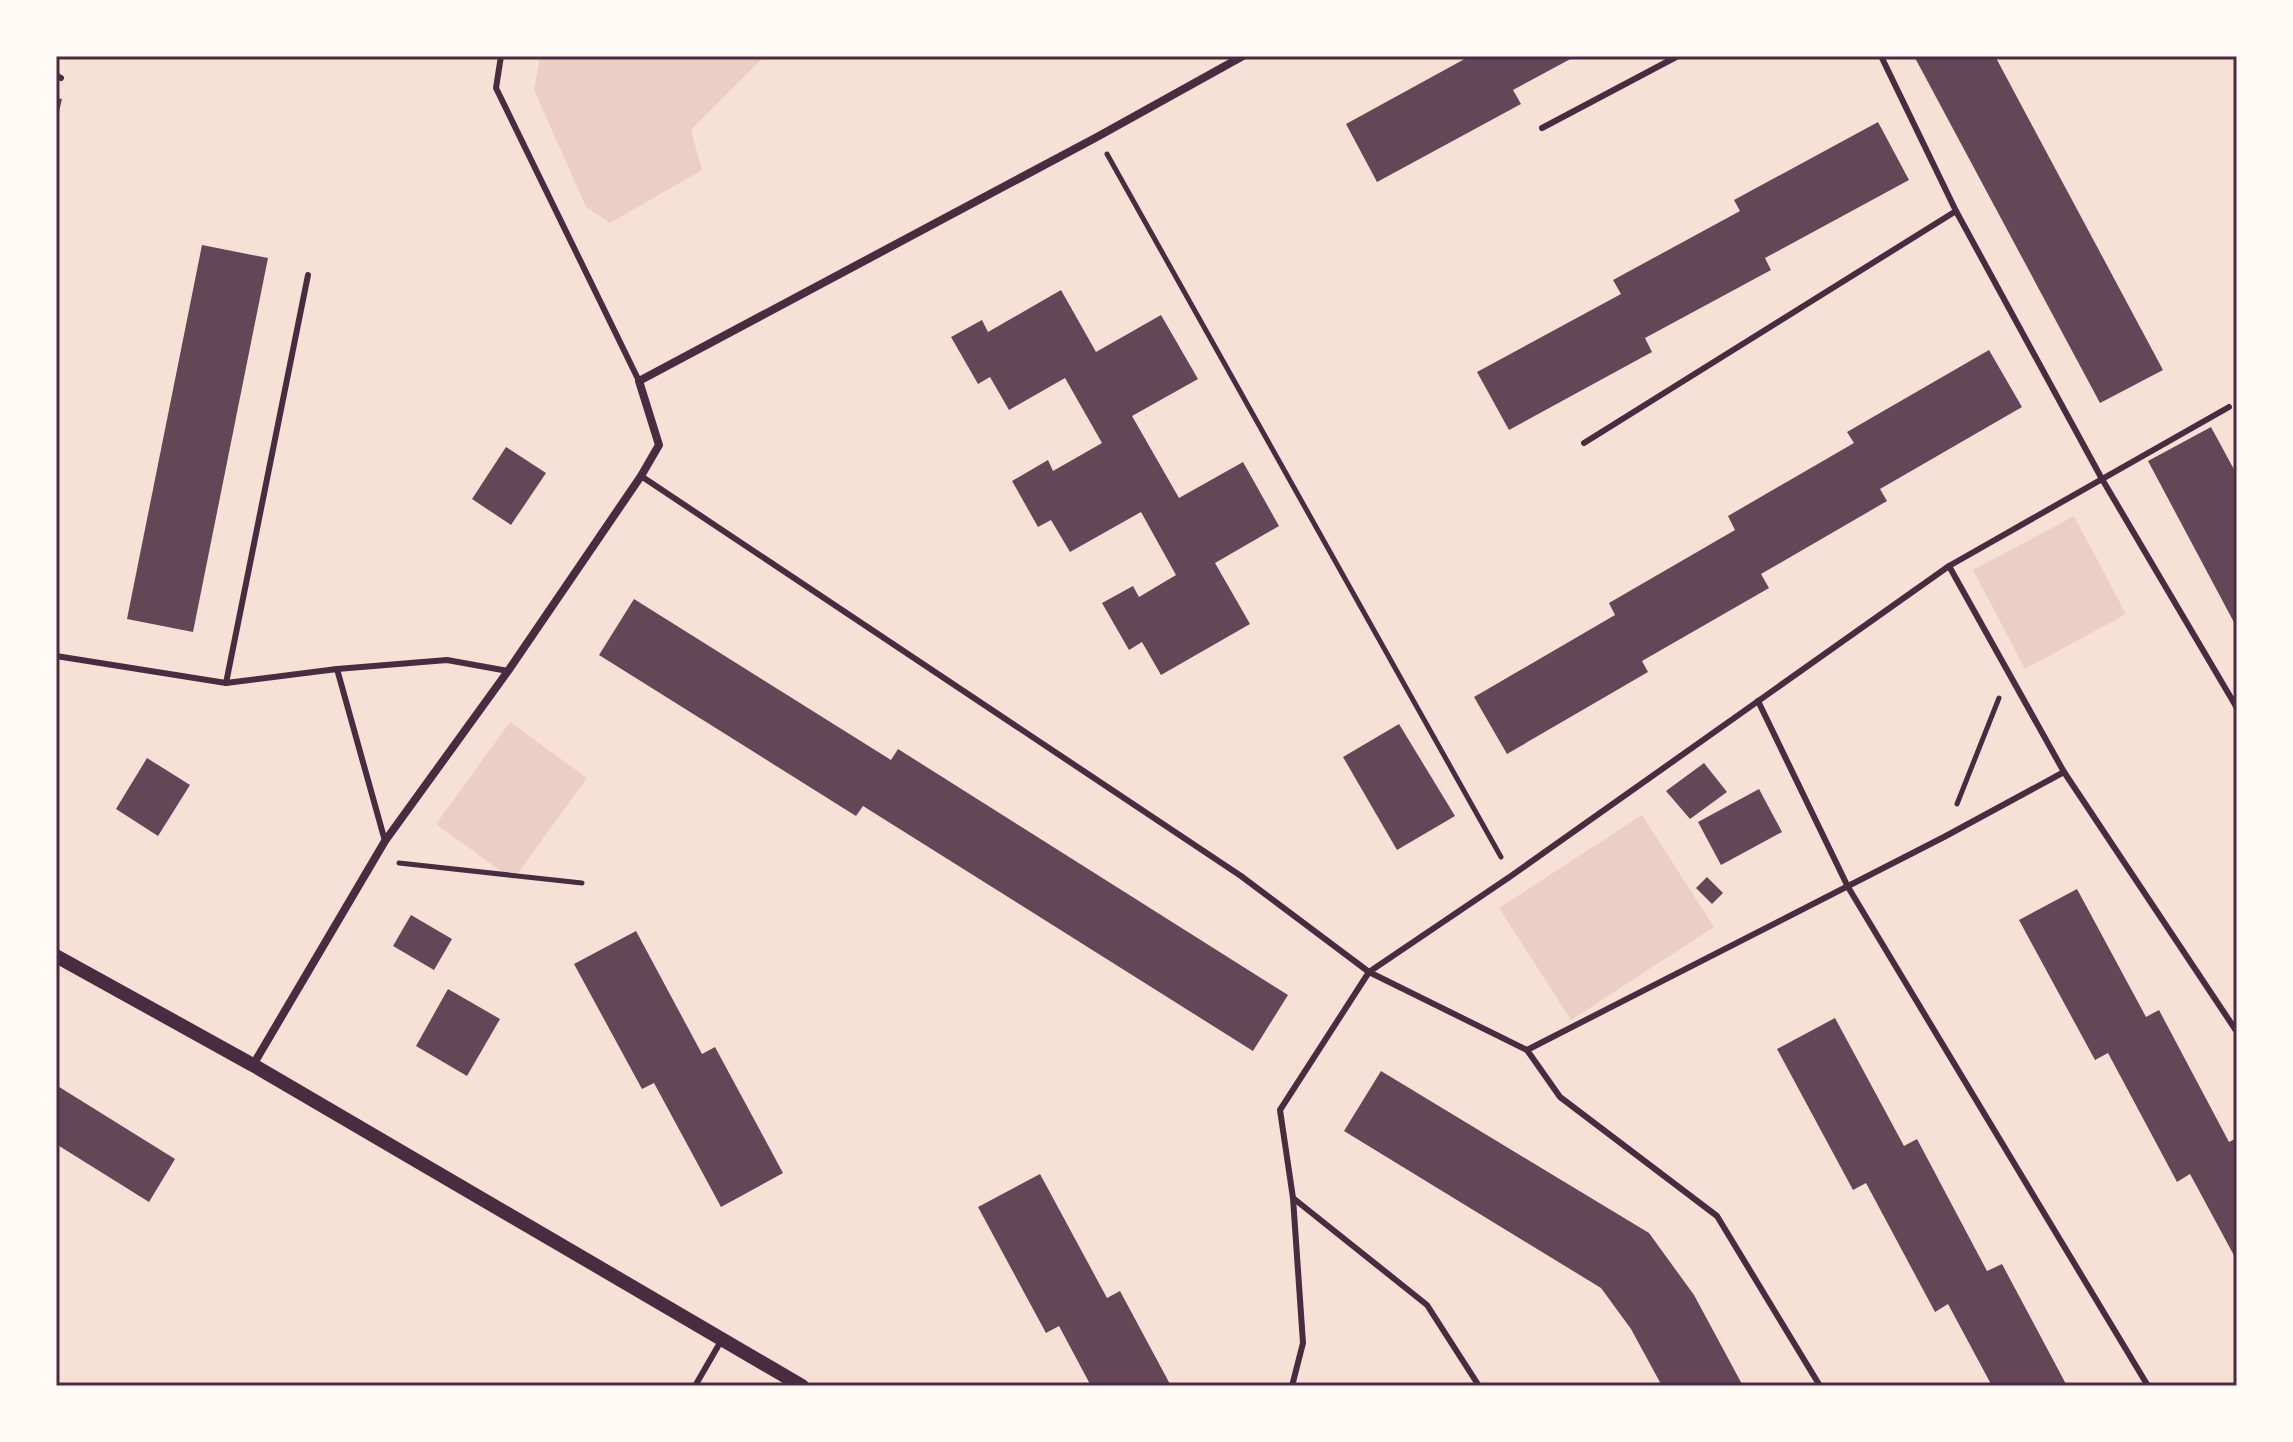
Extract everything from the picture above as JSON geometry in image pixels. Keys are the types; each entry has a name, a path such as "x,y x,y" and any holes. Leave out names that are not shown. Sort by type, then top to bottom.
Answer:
{"street":[{"path":"253,1065 385,841 508,671 659,445 639,381 1243,56"},
{"path":"56,956 253,1065 802,1386"}],"lane":[{"path":"501,56 496,88 639,381"},
{"path":"1542,128 1678,56"},
{"path":"1881,56 1956,211 2102,479 2237,708"},
{"path":"1584,443 1956,211"},
{"path":"226,683 308,275"},
{"path":"1292,1386 1303,1343 1293,1198 1280,1110 1369,972 1511,876 1949,566 2229,407"},
{"path":"641,476 1241,876 1369,972 1527,1050 1560,1097 1717,1216 1820,1386"},
{"path":"1949,566 2064,772 2237,1032"},
{"path":"56,656 226,683 337,669 447,660 508,671"},
{"path":"337,669 385,841"},
{"path":"1758,701 1848,887 2148,1386"},
{"path":"1527,1050 1848,887 2064,772"},
{"path":"1293,1198 1427,1305 1479,1386"},
{"path":"695,1386 723,1338"}],"path":[{"path":"1097,137 1511,876"},
{"path":"1944,837 2009,675"},
{"path":"374,861 582,883"}],"shaded area":[{"path":"540,56 765,56 691,130 702,170 610,223 586,207 534,90"},
{"path":"2074,516 2126,614 2025,669 1973,570"},
{"path":"510,722 587,778 513,880 436,824"},
{"path":"1642,815 1714,927 1571,1020 1499,908"}],"building":[{"path":"1470,56 1576,56 1513,90 1521,104 1377,182 1346,124"},
{"path":"1914,56 1995,56 2163,370 2100,403"},
{"path":"56,98 62,99 57,120 56,120"},
{"path":"1878,122 1909,180 1765,258 1771,270 1645,338 1652,352 1509,430 1477,372 1621,294 1613,280 1740,211 1734,200"},
{"path":"202,245 268,258 193,632 127,619"},
{"path":"1061,290 1096,352 1161,315 1198,379 1132,416 1179,498 1243,462 1279,526 1215,563 1250,624 1161,675 1142,642 1129,650 1102,603 1133,586 1139,597 1176,575 1141,512 1070,552 1051,520 1038,527 1012,481 1048,460 1053,471 1102,443 1065,378 1009,410 990,377 978,384 951,337 982,320 988,332"},
{"path":"1989,350 2022,407 1880,489 1887,501 1761,574 1769,588 1642,661 1648,672 1507,754 1474,697 1615,615 1609,603 1735,530 1728,516 1854,443 1847,432"},
{"path":"2211,427 2237,475 2237,628 2148,461"},
{"path":"506,447 546,473 511,525 472,499"},
{"path":"634,599 891,760 898,749 1288,995 1253,1051 863,806 856,816 599,655"},
{"path":"1399,724 1455,816 1397,850 1343,757"},
{"path":"147,758 190,785 158,836 116,809"},
{"path":"1704,763 1727,792 1690,819 1666,791"},
{"path":"1759,789 1782,832 1721,865 1698,822"},
{"path":"1707,877 1723,893 1712,904 1696,888"},
{"path":"2077,889 2146,1017 2159,1010 2229,1142 2237,1138 2237,1261 2190,1174 2177,1182 2108,1053 2095,1060 2019,920"},
{"path":"411,915 452,939 434,970 393,946"},
{"path":"636,931 702,1054 715,1047 783,1173 721,1207 654,1083 642,1089 574,964"},
{"path":"448,989 500,1019 467,1076 416,1046"},
{"path":"1835,1018 1904,1146 1917,1139 1987,1271 2002,1264 2067,1386 1992,1386 1948,1304 1935,1312 1866,1183 1853,1190 1777,1049"},
{"path":"1381,1071 1649,1233 1694,1295 1743,1386 1662,1386 1631,1329 1601,1288 1344,1131"},
{"path":"56,1085 175,1159 149,1202 56,1144"},
{"path":"1040,1174 1107,1298 1120,1291 1171,1386 1091,1386 1059,1326 1046,1333 978,1207"}]}
